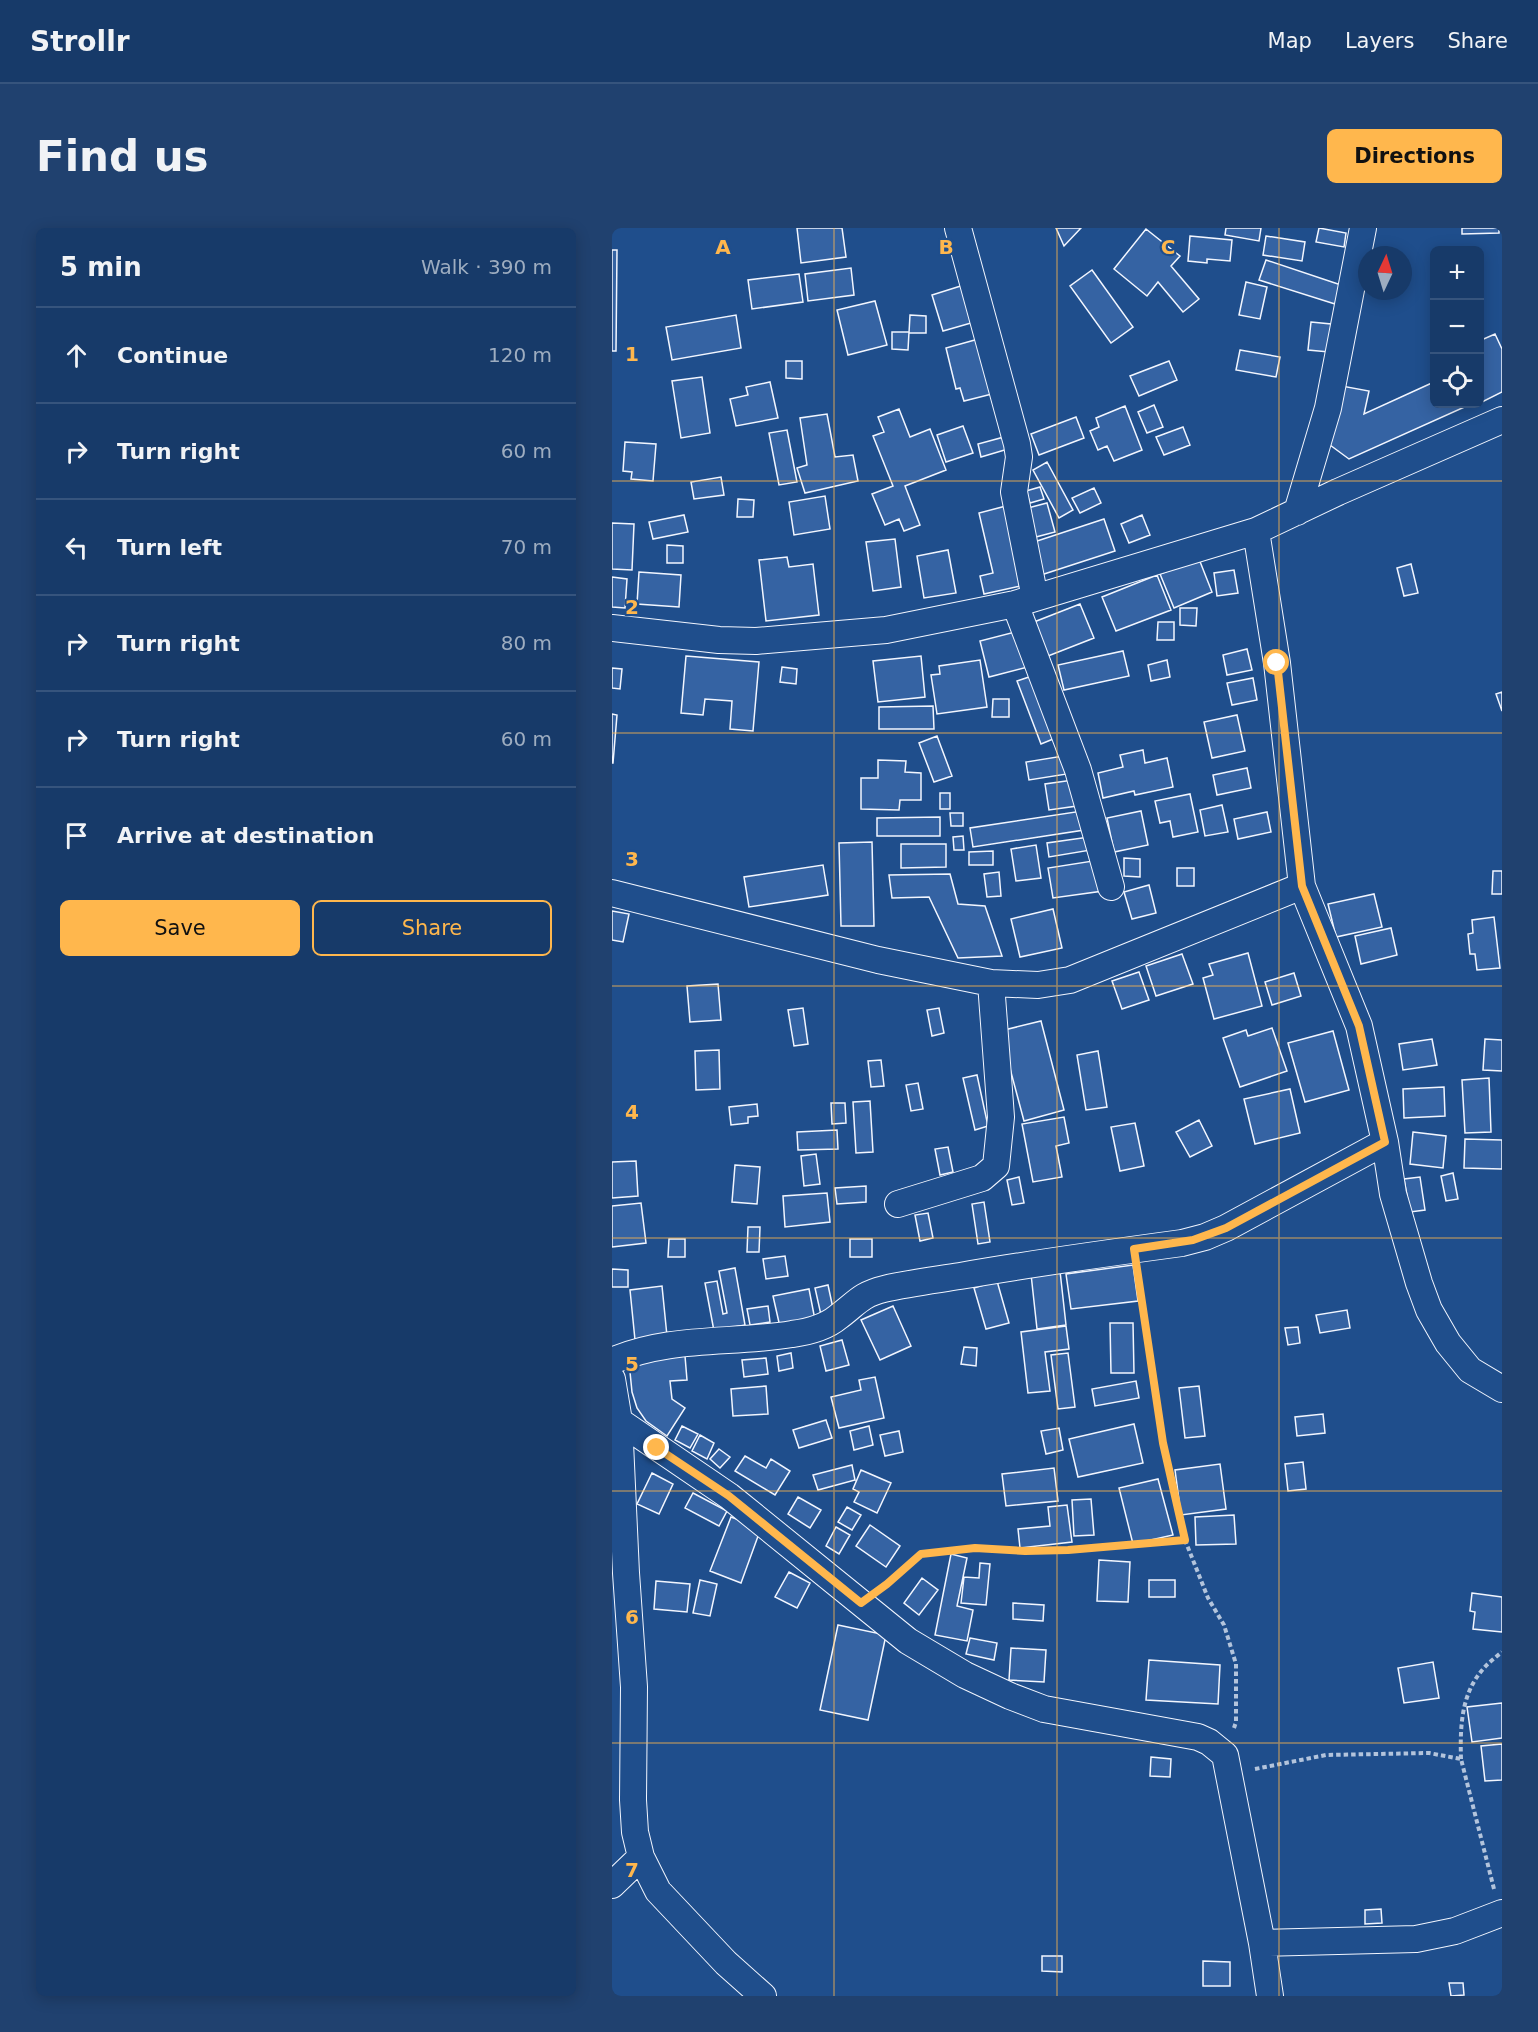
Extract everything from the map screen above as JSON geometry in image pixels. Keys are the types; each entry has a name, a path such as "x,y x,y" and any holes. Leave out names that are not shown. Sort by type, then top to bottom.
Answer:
{"street":[{"path":"958,228 1017,444 1019,457 1014,492 1025,601 1078,770 1111,887"},
{"path":"1298,512 1328,408 1363,228"},
{"path":"612,628 719,640 756,641 886,630 1025,601 1256,531 1338,492 1502,420"},
{"path":"1256,531 1277,663 1302,886 1359,1026 1385,1142 1393,1194 1419,1283 1430,1310 1448,1343 1470,1370 1502,1389"},
{"path":"612,893 879,960 991,983 1038,985 1070,980 1302,886"},
{"path":"898,1204 982,1178 996,1166 1001,1117 991,983"},
{"path":"612,1361 629,1353 656,1347 792,1334 819,1328 837,1318 858,1299 885,1289 1001,1268 1193,1240 1226,1228 1385,1142"},
{"path":"612,1379 619,1421 634,1687 633,1800 635,1832 641,1857 658,1891 726,1963 763,1996"},
{"path":"619,1421 729,1496 892,1629 964,1675 1044,1709 1198,1737 1209,1742 1225,1755 1262,1943 1270,1996"},
{"path":"612,1885 641,1857"},
{"path":"1262,1943 1416,1939 1455,1931 1501,1913"}],"path":[{"path":"1134,1249 1163,1443 1185,1540 1208,1598 1224,1625 1236,1664 1236,1722 1225,1755 1256,1770 1326,1755 1429,1753 1461,1759"},
{"path":"861,1603 921,1554 975,1548 1025,1551 1068,1550 1185,1540"},
{"path":"1501,1913 1461,1759 1461,1721 1468,1694 1483,1668 1502,1652"}],"building":[{"path":"797,228 842,228 846,257 801,263"},
{"path":"1056,228 1081,228 1064,246"},
{"path":"1226,228 1261,228 1259,241 1225,235"},
{"path":"1319,228 1346,233 1344,247 1316,242"},
{"path":"1462,228 1499,228 1499,233 1462,234"},
{"path":"1146,229 1180,256 1171,266 1199,299 1183,312 1158,282 1147,296 1114,269"},
{"path":"1190,236 1232,240 1230,261 1207,259 1207,263 1188,261"},
{"path":"1266,236 1305,242 1302,261 1263,255"},
{"path":"612,250 617,250 616,351 612,351"},
{"path":"1266,260 1341,285 1335,304 1259,280"},
{"path":"851,268 854,295 808,301 805,274"},
{"path":"1092,270 1133,327 1111,343 1070,286"},
{"path":"799,274 803,302 752,309 748,280"},
{"path":"1246,282 1267,287 1260,319 1239,315"},
{"path":"967,284 978,321 943,331 932,295"},
{"path":"875,301 887,345 848,355 837,310"},
{"path":"736,315 741,348 672,360 666,327"},
{"path":"910,315 926,316 926,333 909,333"},
{"path":"1311,322 1331,324 1329,352 1308,350"},
{"path":"892,332 909,332 908,350 892,349"},
{"path":"1495,334 1502,349 1502,392 1484,401 1484,354 1484,339"},
{"path":"982,338 996,393 964,401 960,388 956,389 946,348"},
{"path":"1240,350 1280,357 1276,377 1236,370"},
{"path":"786,361 802,361 802,379 786,378"},
{"path":"1169,361 1177,380 1139,396 1130,376"},
{"path":"702,377 710,433 681,438 672,381"},
{"path":"770,382 778,418 736,426 730,399 748,395 746,387"},
{"path":"1430,384 1430,408 1462,408 1349,459 1330,445 1342,386 1369,391 1364,414"},
{"path":"1154,405 1163,427 1147,433 1138,412"},
{"path":"1125,406 1142,450 1114,461 1107,446 1098,450 1090,431 1099,427 1096,418"},
{"path":"899,409 910,437 930,429 946,470 905,486 920,525 904,531 899,519 885,525 872,494 893,486 873,436 884,432 878,417"},
{"path":"827,414 835,457 853,455 858,481 805,493 797,468 807,465 800,418"},
{"path":"1076,417 1084,438 1039,455 1031,434"},
{"path":"963,426 973,453 946,462 937,435"},
{"path":"1183,427 1190,445 1164,455 1156,437"},
{"path":"787,430 797,482 779,485 769,433"},
{"path":"1004,437 1008,449 981,457 978,444"},
{"path":"625,442 656,444 653,481 631,479 632,472 623,471"},
{"path":"1047,462 1073,510 1059,518 1033,470"},
{"path":"721,477 724,495 694,499 691,482"},
{"path":"1040,487 1044,499 1030,503 1026,491"},
{"path":"1094,488 1101,503 1080,513 1072,498"},
{"path":"825,496 830,529 794,535 789,502"},
{"path":"738,499 754,500 753,517 737,517"},
{"path":"1047,503 1055,532 1032,538 1024,509"},
{"path":"1006,506 1025,585 984,594 980,576 993,573 979,513"},
{"path":"684,515 688,532 653,539 649,522"},
{"path":"1142,515 1150,535 1129,543 1121,524"},
{"path":"1104,519 1115,551 1041,575 1031,543"},
{"path":"612,523 634,524 632,570 612,569"},
{"path":"895,539 901,587 873,591 866,542"},
{"path":"667,545 683,546 683,563 667,563"},
{"path":"948,550 956,593 924,598 917,556"},
{"path":"787,557 789,567 813,564 819,615 766,621 759,560"},
{"path":"1199,559 1212,592 1174,608 1160,574"},
{"path":"1411,564 1418,593 1404,596 1397,568"},
{"path":"1234,570 1238,593 1217,596 1214,573"},
{"path":"639,572 681,575 679,607 637,604"},
{"path":"1157,575 1171,610 1116,631 1102,597"},
{"path":"612,577 627,579 625,608 612,607"},
{"path":"1080,604 1094,638 1048,656 1034,622"},
{"path":"1180,608 1197,608 1196,626 1180,625"},
{"path":"1158,622 1174,622 1174,640 1157,640"},
{"path":"1019,631 1028,667 989,677 980,641"},
{"path":"1247,649 1252,670 1227,675 1223,655"},
{"path":"1123,651 1129,676 1064,690 1058,665"},
{"path":"686,656 759,662 753,731 730,729 732,701 705,699 703,715 681,713"},
{"path":"921,656 925,697 878,702 873,661"},
{"path":"980,660 987,707 937,714 931,675 940,674 939,666"},
{"path":"1167,660 1170,677 1151,681 1148,665"},
{"path":"782,667 797,669 796,684 780,682"},
{"path":"612,668 622,669 620,689 612,688"},
{"path":"1035,675 1058,737 1041,744 1017,681"},
{"path":"1253,678 1257,700 1232,705 1227,683"},
{"path":"1502,692 1502,711 1496,694"},
{"path":"993,699 1009,699 1009,717 992,717"},
{"path":"933,706 934,729 879,729 879,707"},
{"path":"612,714 617,715 613,763 612,763"},
{"path":"1237,715 1245,751 1212,758 1204,722"},
{"path":"937,736 952,776 934,782 919,743"},
{"path":"1143,750 1145,763 1167,758 1173,787 1135,795 1134,791 1103,798 1098,773 1123,767 1120,755"},
{"path":"1063,756 1067,774 1029,780 1026,762"},
{"path":"878,760 906,761 905,772 921,773 921,800 900,800 899,810 861,809 861,778 878,778"},
{"path":"1247,768 1251,788 1217,795 1213,775"},
{"path":"1073,780 1077,806 1049,810 1045,784"},
{"path":"940,793 950,793 950,809 940,809"},
{"path":"1190,794 1198,832 1173,837 1170,821 1160,823 1155,801"},
{"path":"1222,805 1228,832 1205,836 1200,810"},
{"path":"1082,811 1084,830 973,847 970,828"},
{"path":"1141,811 1148,845 1114,852 1107,818"},
{"path":"1267,812 1271,832 1238,839 1234,819"},
{"path":"950,813 963,813 963,826 951,826"},
{"path":"940,817 940,836 877,836 877,818"},
{"path":"963,836 964,850 954,850 953,837"},
{"path":"1089,837 1091,850 1049,857 1047,843"},
{"path":"872,842 874,926 841,926 839,843"},
{"path":"901,844 946,844 946,867 901,868"},
{"path":"1036,845 1041,878 1016,881 1011,849"},
{"path":"993,851 993,865 969,865 969,852"},
{"path":"1124,858 1140,859 1140,877 1124,876"},
{"path":"1099,860 1103,891 1053,898 1048,868"},
{"path":"823,865 828,895 749,907 744,877"},
{"path":"1177,868 1194,868 1194,886 1177,886"},
{"path":"1493,871 1502,871 1502,894 1492,894"},
{"path":"999,872 1001,896 987,897 984,874"},
{"path":"950,874 958,904 985,906 1002,956 958,958 929,897 892,898 889,875"},
{"path":"1149,885 1156,913 1132,919 1124,892"},
{"path":"1374,894 1382,927 1336,937 1328,904"},
{"path":"1053,909 1062,948 1020,957 1011,919"},
{"path":"612,911 629,914 623,942 612,940"},
{"path":"1494,917 1500,968 1477,970 1475,954 1470,954 1468,934 1473,933 1472,920"},
{"path":"1391,928 1397,955 1361,964 1355,936"},
{"path":"1248,953 1262,1006 1214,1019 1203,978 1213,975 1209,964"},
{"path":"1182,954 1193,984 1156,996 1146,966"},
{"path":"1139,972 1149,1000 1122,1009 1112,981"},
{"path":"1294,973 1301,996 1272,1005 1265,982"},
{"path":"718,984 721,1020 690,1022 687,986"},
{"path":"803,1008 808,1044 794,1046 788,1010"},
{"path":"939,1008 944,1033 932,1036 927,1010"},
{"path":"1041,1021 1064,1110 1024,1121 1000,1031"},
{"path":"1272,1028 1287,1071 1240,1087 1223,1038 1246,1030 1248,1036"},
{"path":"1333,1031 1349,1090 1305,1102 1288,1043"},
{"path":"1432,1039 1437,1065 1403,1070 1399,1044"},
{"path":"1485,1039 1502,1040 1502,1071 1483,1070"},
{"path":"719,1050 720,1089 696,1090 695,1051"},
{"path":"1098,1051 1107,1107 1086,1110 1077,1055"},
{"path":"881,1060 884,1086 871,1087 868,1061"},
{"path":"977,1075 988,1126 975,1130 963,1078"},
{"path":"1489,1078 1491,1132 1465,1133 1462,1080"},
{"path":"918,1083 923,1109 911,1111 906,1085"},
{"path":"1444,1087 1445,1116 1404,1118 1403,1089"},
{"path":"1290,1089 1300,1133 1255,1144 1244,1099"},
{"path":"870,1101 873,1152 856,1153 853,1102"},
{"path":"831,1103 845,1103 846,1123 832,1124"},
{"path":"757,1104 758,1116 748,1117 748,1123 731,1125 729,1107"},
{"path":"1064,1117 1069,1143 1056,1146 1062,1177 1033,1182 1022,1124"},
{"path":"1199,1120 1212,1146 1190,1157 1176,1132"},
{"path":"1135,1123 1144,1166 1120,1171 1111,1127"},
{"path":"837,1130 838,1149 798,1150 797,1132"},
{"path":"1413,1132 1446,1136 1443,1168 1410,1164"},
{"path":"1465,1139 1502,1140 1502,1169 1464,1168"},
{"path":"948,1147 953,1172 940,1175 935,1149"},
{"path":"816,1154 820,1184 804,1186 801,1156"},
{"path":"636,1161 638,1196 612,1198 612,1162"},
{"path":"735,1165 760,1167 757,1204 732,1202"},
{"path":"1453,1173 1458,1199 1446,1201 1441,1176"},
{"path":"1019,1177 1024,1203 1012,1205 1007,1180"},
{"path":"1420,1177 1425,1210 1410,1212 1404,1179"},
{"path":"866,1186 866,1202 837,1204 835,1188"},
{"path":"827,1193 830,1222 785,1227 783,1196"},
{"path":"984,1202 990,1242 978,1244 972,1204"},
{"path":"641,1203 646,1243 612,1247 612,1206"},
{"path":"928,1213 933,1238 920,1241 915,1215"},
{"path":"748,1227 760,1227 759,1252 747,1252"},
{"path":"669,1239 685,1239 685,1257 668,1257"},
{"path":"850,1239 872,1239 872,1257 850,1257"},
{"path":"785,1256 788,1276 766,1279 763,1259"},
{"path":"1133,1265 1138,1301 1071,1309 1066,1274"},
{"path":"735,1268 745,1325 714,1331 705,1283 717,1281 723,1314 727,1313 719,1271"},
{"path":"612,1269 628,1270 628,1287 612,1287"},
{"path":"1060,1271 1066,1325 1037,1329 1031,1274"},
{"path":"997,1281 1009,1323 986,1329 974,1288"},
{"path":"828,1285 834,1313 821,1315 815,1288"},
{"path":"662,1286 667,1336 635,1340 630,1290"},
{"path":"809,1289 815,1320 780,1327 773,1296"},
{"path":"768,1306 770,1322 750,1325 747,1309"},
{"path":"893,1306 911,1346 880,1360 861,1320"},
{"path":"1347,1310 1350,1328 1320,1333 1316,1315"},
{"path":"1110,1323 1133,1323 1134,1373 1111,1373"},
{"path":"1066,1326 1069,1349 1045,1352 1050,1391 1028,1393 1021,1332"},
{"path":"1298,1327 1300,1343 1288,1345 1285,1328"},
{"path":"842,1340 849,1365 826,1371 820,1346"},
{"path":"964,1347 977,1348 976,1366 961,1364"},
{"path":"791,1353 793,1368 779,1371 777,1356"},
{"path":"1068,1353 1075,1407 1058,1409 1051,1355"},
{"path":"685,1356 687,1380 670,1381 672,1399 685,1408 667,1436 646,1421 637,1408 632,1392 629,1362"},
{"path":"766,1358 768,1374 744,1377 742,1360"},
{"path":"875,1377 884,1418 839,1428 831,1397 861,1390 859,1380"},
{"path":"1136,1381 1139,1398 1095,1406 1092,1389"},
{"path":"766,1386 768,1414 733,1416 731,1389"},
{"path":"1199,1386 1205,1436 1185,1438 1179,1388"},
{"path":"1323,1414 1325,1433 1297,1436 1295,1417"},
{"path":"826,1420 832,1438 799,1448 793,1430"},
{"path":"1134,1424 1143,1463 1078,1477 1069,1439"},
{"path":"682,1426 698,1434 690,1448 675,1440"},
{"path":"869,1426 873,1445 854,1450 850,1431"},
{"path":"1059,1428 1063,1450 1046,1454 1041,1431"},
{"path":"899,1431 903,1452 885,1456 880,1435"},
{"path":"700,1435 714,1443 707,1459 692,1451"},
{"path":"719,1449 730,1457 720,1468 710,1459"},
{"path":"745,1456 766,1468 771,1459 790,1471 775,1495 735,1471"},
{"path":"1303,1462 1306,1489 1288,1491 1285,1464"},
{"path":"1220,1464 1226,1509 1181,1515 1175,1470"},
{"path":"852,1465 855,1480 818,1490 813,1475"},
{"path":"1054,1468 1058,1501 1006,1506 1002,1474"},
{"path":"861,1470 891,1483 877,1513 854,1502 859,1492 853,1489"},
{"path":"652,1473 673,1484 659,1514 637,1504"},
{"path":"1158,1479 1173,1535 1133,1544 1119,1488"},
{"path":"693,1493 727,1511 719,1526 685,1508"},
{"path":"798,1497 821,1510 810,1528 788,1514"},
{"path":"1091,1499 1094,1535 1074,1536 1072,1500"},
{"path":"1067,1505 1072,1542 1020,1548 1018,1529 1050,1526 1048,1507"},
{"path":"847,1507 861,1515 852,1530 838,1522"},
{"path":"1234,1515 1236,1544 1196,1545 1195,1517"},
{"path":"731,1517 761,1528 741,1583 710,1571"},
{"path":"870,1525 900,1546 886,1567 856,1546"},
{"path":"836,1527 850,1535 839,1554 826,1546"},
{"path":"951,1554 967,1558 957,1606 973,1610 967,1641 935,1635"},
{"path":"1099,1560 1130,1562 1128,1602 1097,1601"},
{"path":"980,1563 990,1564 986,1605 961,1603 964,1577 979,1578"},
{"path":"789,1572 810,1583 797,1608 775,1597"},
{"path":"922,1578 938,1590 919,1615 904,1603"},
{"path":"700,1580 717,1584 710,1616 693,1613"},
{"path":"1149,1580 1175,1580 1175,1597 1149,1597"},
{"path":"656,1581 690,1584 687,1612 654,1609"},
{"path":"1472,1593 1502,1597 1502,1632 1473,1629 1475,1612 1470,1611"},
{"path":"1013,1603 1044,1605 1043,1621 1013,1619"},
{"path":"838,1625 886,1635 868,1720 820,1710"},
{"path":"970,1638 997,1643 994,1660 966,1654"},
{"path":"1011,1648 1046,1650 1044,1682 1009,1680"},
{"path":"1149,1660 1220,1665 1218,1704 1146,1700"},
{"path":"1433,1662 1439,1698 1404,1703 1398,1668"},
{"path":"1502,1703 1502,1738 1472,1742 1467,1707"},
{"path":"1502,1744 1502,1780 1485,1781 1481,1746"},
{"path":"1151,1757 1171,1759 1170,1777 1150,1776"},
{"path":"1381,1909 1382,1923 1365,1924 1365,1910"},
{"path":"1042,1956 1062,1956 1062,1972 1042,1971"},
{"path":"1203,1961 1230,1962 1230,1986 1203,1986"},
{"path":"1449,1983 1463,1983 1464,1995 1451,1996"}],"route":[{"path":"657,1448 729,1496 861,1603 921,1554 975,1548 1025,1551 1068,1550 1185,1540 1163,1443 1134,1249 1182,1243 1205,1237 1226,1228 1385,1142 1359,1026 1302,886 1277,663"}]}
